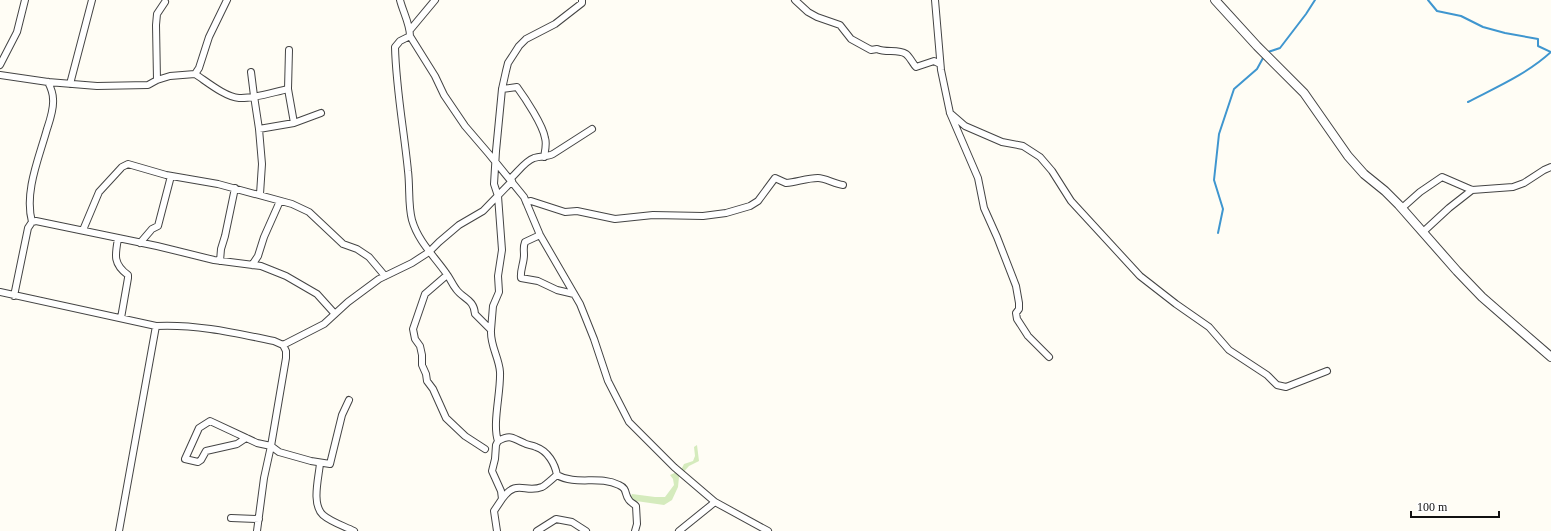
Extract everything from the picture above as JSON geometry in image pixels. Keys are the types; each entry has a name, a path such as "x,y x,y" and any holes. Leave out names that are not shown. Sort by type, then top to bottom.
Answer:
{"street":[{"path":"0,65 17,32 25,0"},
{"path":"70,84 92,0"},
{"path":"195,74 199,68 208,37 227,0"},
{"path":"400,0 410,33 435,76 444,95 465,126 511,180 526,202 540,234 574,294 590,329 608,381 629,422 674,467 715,502 768,531"},
{"path":"435,0 410,33 397,43 395,47 395,60 412,219 418,236 447,275 456,290 471,302 475,307 475,314 491,330"},
{"path":"498,441 496,436 500,372 491,342 491,330 493,306 499,292 498,276 502,250 498,196 494,184 502,89 508,63 519,46 526,39 555,24 572,12 582,3 582,0"},
{"path":"795,0 808,12 817,17 840,25 851,39 871,50 877,49 905,54 916,67 934,62 940,64"},
{"path":"935,0 940,64 950,113 978,178 984,208 998,237 1016,286 1019,303 1019,309 1016,313 1017,319 1028,336 1049,357"},
{"path":"1215,0 1257,46 1304,93 1348,156 1364,174 1385,191 1402,208 1457,271 1482,296 1551,357"},
{"path":"157,80 157,14 165,2"},
{"path":"289,50 288,89 294,123"},
{"path":"251,72 260,129 262,158 260,194"},
{"path":"0,75 48,82 97,86 148,85 157,80 170,76 195,74 224,93 238,98 288,89"},
{"path":"14,296 28,228 32,222 30,214 31,191 35,171 53,105 52,91 48,82"},
{"path":"502,89 517,87 540,125 545,138 546,149 544,157"},
{"path":"260,129 294,123 321,113"},
{"path":"950,113 965,126 1002,142 1023,146 1040,157 1052,170 1062,189 1071,200 1140,276 1209,327 1229,350 1267,375 1277,385 1286,387 1327,371"},
{"path":"284,345 324,324 367,288 385,276 412,263 429,252 459,225 483,211 529,161 534,158 553,154 592,129"},
{"path":"83,230 99,192 125,164 128,164 171,176 260,194 264,197 292,204 309,212 343,244 357,249 369,257 385,276"},
{"path":"1402,208 1420,192 1442,177 1472,190 1513,187 1524,183 1551,167"},
{"path":"140,243 152,229 158,226 171,176"},
{"path":"526,202 531,201 565,212 577,212 615,219 653,215 704,216 726,213 750,206 758,201 775,178 786,183 818,178 834,184 843,185"},
{"path":"220,261 221,249 235,188"},
{"path":"1423,232 1449,208 1472,190"},
{"path":"252,265 258,256 264,237 280,201"},
{"path":"32,222 36,221 83,230 220,261 261,266 286,276 317,294 335,314"},
{"path":"540,234 524,242 524,254 520,273 521,278 538,281 557,290 574,294"},
{"path":"118,239 115,255 122,270 128,275 121,318"},
{"path":"447,275 424,294 413,329 415,339 420,346 422,365 426,374 426,381 433,389 446,418 465,436 485,449"},
{"path":"0,292 156,326 172,325 201,327 279,342 284,345 286,358 272,446 264,478 257,531"},
{"path":"119,531 156,326"},
{"path":"246,438 237,444 206,451 201,460 198,462 185,459 199,428 210,420 257,443 272,446 279,452 311,461 330,464 342,415 349,400"},
{"path":"502,499 501,491 492,471 496,445 498,441 505,437 516,438 523,443 541,449 548,455 555,467 557,475"},
{"path":"320,463 317,498 318,507 327,518 354,531"},
{"path":"497,531 494,511 506,493 514,487 542,487 557,475"},
{"path":"557,475 577,481 600,479 619,485 626,490 628,500 636,506 637,519 635,531"},
{"path":"679,531 715,502"},
{"path":"231,518 259,519"},
{"path":"537,531 556,519 572,522 586,531"}],"green space":[{"path":"697,445 699,461 689,466 679,477 678,487 672,500 664,505 629,500 632,494 665,497 674,485 673,479 670,475 681,470 684,464 693,461 695,456 694,447"}],"waterway":[{"path":"1268,52 1280,48 1315,0"},
{"path":"1428,0 1437,11 1461,16 1483,27 1538,39 1538,46 1551,52"},
{"path":"1468,102 1522,74 1551,52"},
{"path":"1218,233 1223,209 1214,180 1219,134 1234,89 1257,69 1263,58"}]}
